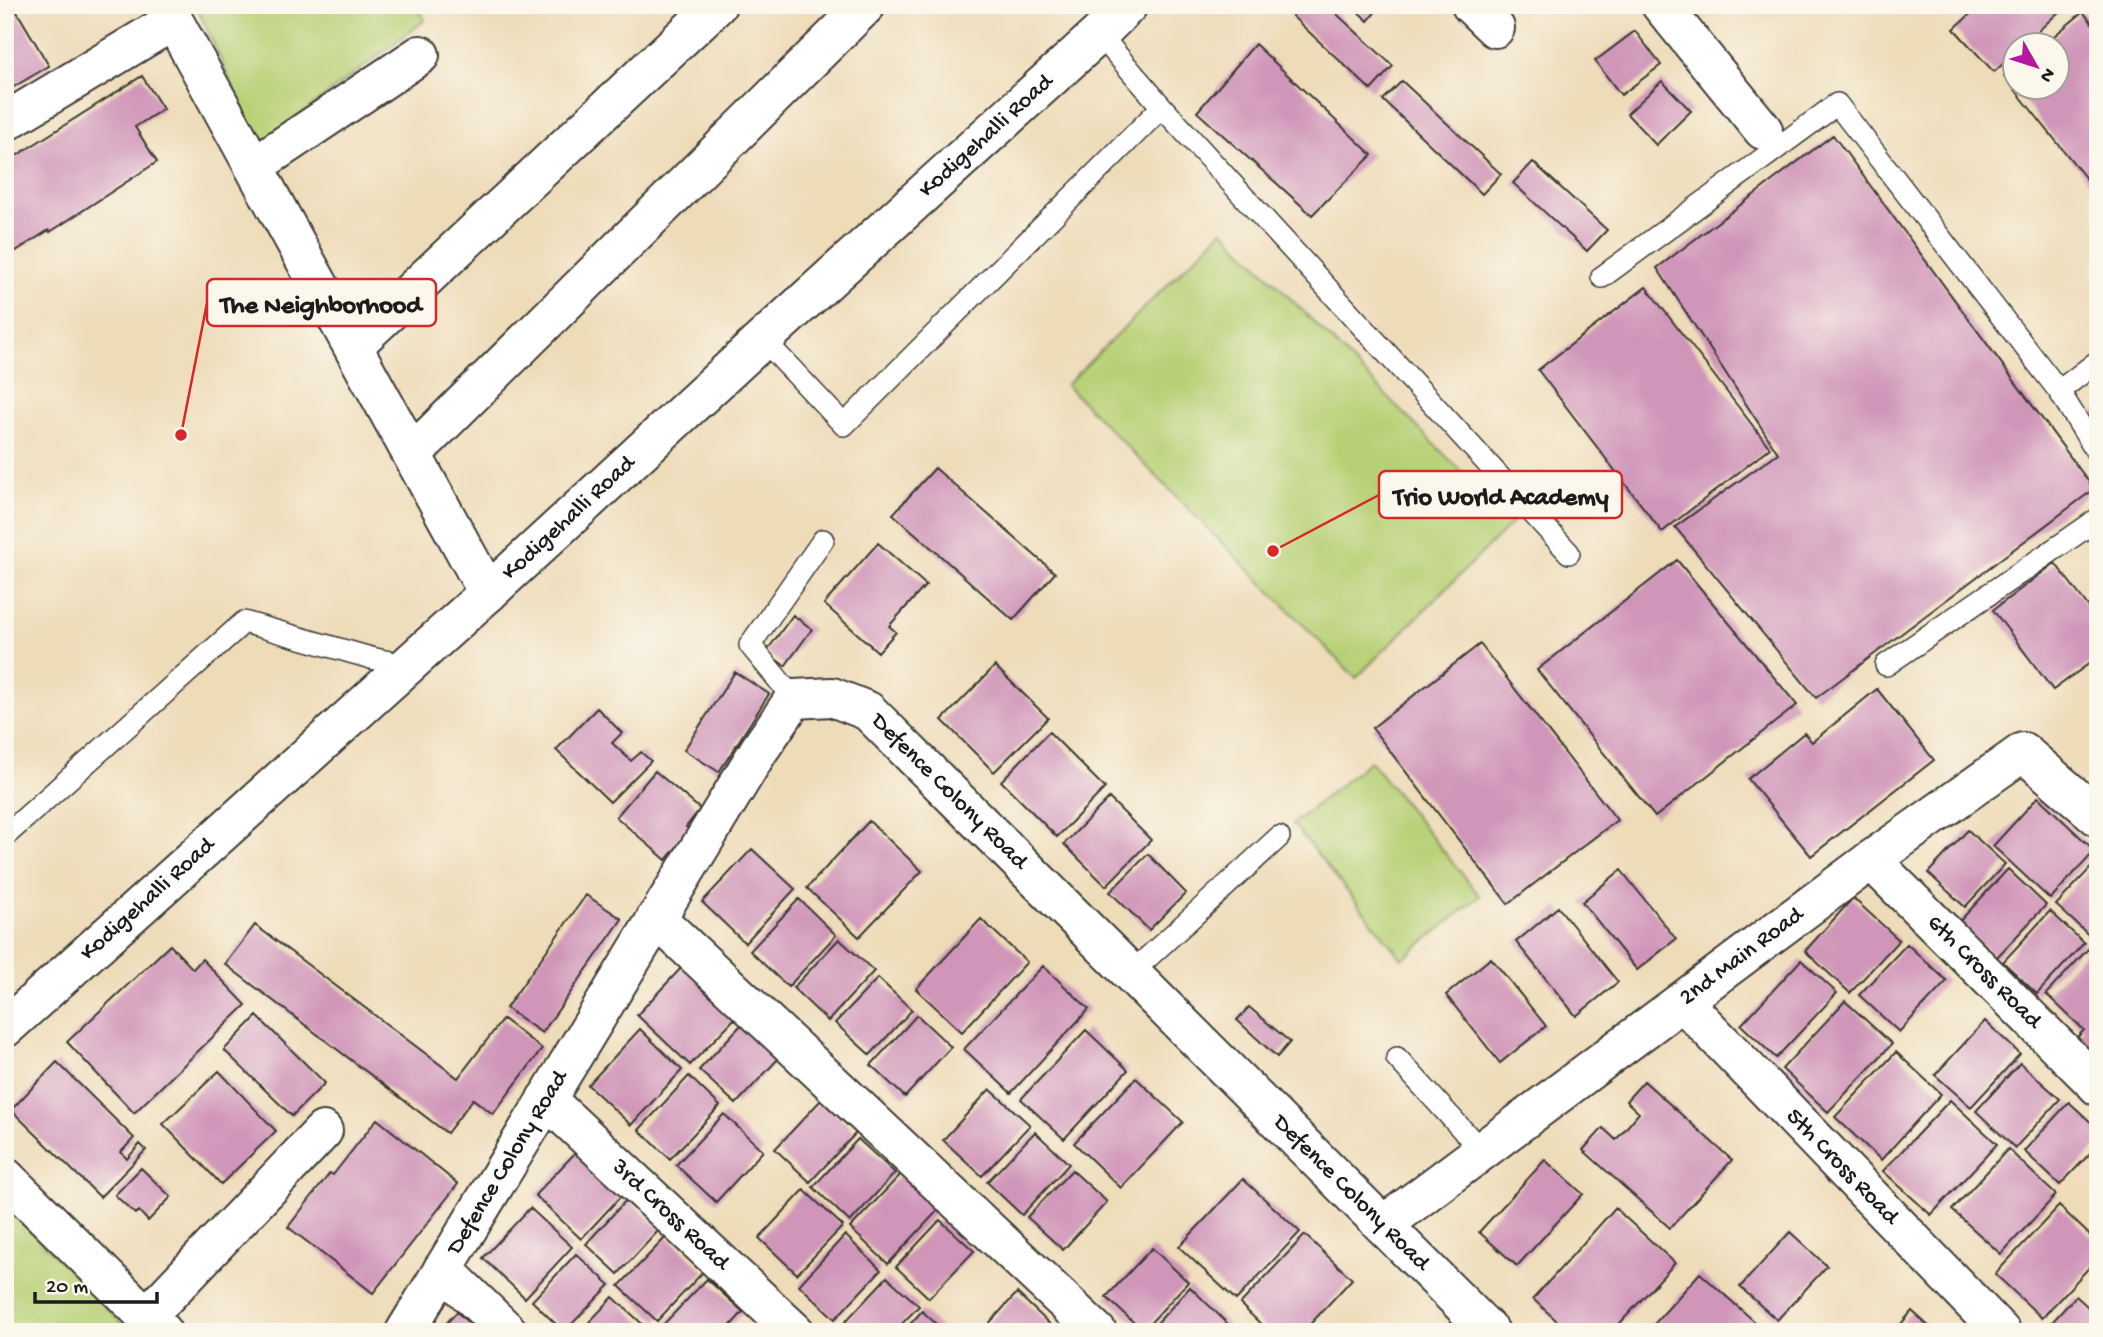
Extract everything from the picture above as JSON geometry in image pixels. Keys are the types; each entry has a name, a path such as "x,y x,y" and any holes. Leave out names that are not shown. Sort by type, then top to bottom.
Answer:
{"street":[{"path":"353,346 717,5"},
{"path":"412,453 866,5"},
{"name":"Kodigehalli Road","path":"5,1028 408,666 1128,5"},
{"path":"1661,5 1763,130"},
{"path":"5,122 169,13 488,593"},
{"path":"254,166 421,55"},
{"name":"Defence Colony Road","path":"405,1332 759,750 794,699 832,697 868,711 1490,1332"},
{"name":"2nd Main Road","path":"1383,1225 1871,860 2023,751 2098,817"},
{"name":"6th Cross Road","path":"1871,860 2098,1086"},
{"path":"656,918 1097,1332"},
{"name":"5th Cross Road","path":"1683,1002 2001,1332"},
{"name":"3rd Cross Road","path":"546,1099 795,1332"},
{"path":"5,1177 155,1324 323,1131"},
{"path":"443,1269 508,1332"}],"lane":[{"path":"1099,34 1162,107 1569,553"},
{"path":"1601,277 1836,104 2059,391 2098,454"},
{"path":"763,339 844,425 1162,107"},
{"path":"2059,391 2098,361"},
{"path":"1886,665 2098,519"},
{"path":"794,699 751,645 823,540"},
{"path":"5,836 244,622 371,659 408,666"},
{"path":"1131,973 1279,837"},
{"path":"1397,1058 1468,1136 1480,1153"}],"green space":[{"path":"196,5 416,5 425,20 259,146"},
{"path":"1223,230 1512,523 1356,678 1066,385"},
{"path":"1370,761 1480,896 1402,959 1293,824"},
{"path":"5,1205 130,1332 5,1332"}],"building":[{"path":"5,5 13,5 49,66 5,92"},
{"path":"1302,5 1327,5 1393,66 1371,90 1292,16"},
{"path":"1351,5 1381,5 1368,21"},
{"path":"1980,5 2057,5 2061,10 2037,32 2002,32 2002,65 1994,72 1954,29"},
{"path":"2083,12 2098,30 2098,173 2088,181 2025,102 2072,102 2072,32 2059,32"},
{"path":"1635,31 1661,65 1621,95 1595,61"},
{"path":"1255,44 1372,155 1312,215 1197,112"},
{"path":"142,76 163,109 135,127 157,162 5,258 5,163"},
{"path":"1402,81 1501,174 1482,194 1383,100"},
{"path":"1662,81 1691,111 1656,145 1627,114"},
{"path":"1833,135 2094,489 1816,698 1675,527 1778,453 1657,268"},
{"path":"1533,162 1607,230 1587,251 1513,183"},
{"path":"1646,287 1770,448 1662,532 1538,370"},
{"path":"2098,409 2098,434 2086,418"},
{"path":"935,468 1055,573 1013,620 893,514"},
{"path":"878,543 926,585 889,626 896,632 878,652 824,604"},
{"path":"1677,560 1797,705 1655,817 1537,670"},
{"path":"2055,563 2098,619 2098,657 2053,690 1993,610"},
{"path":"793,615 812,629 785,666 766,652"},
{"path":"1480,644 1617,820 1508,904 1372,728"},
{"path":"995,666 1048,718 994,772 942,720"},
{"path":"735,672 769,694 719,772 684,750"},
{"path":"1877,689 1934,760 1811,856 1748,779 1804,733 1812,742"},
{"path":"597,708 622,733 612,743 631,761 641,752 651,761 610,802 556,750"},
{"path":"1049,732 1105,788 1057,837 1001,781"},
{"path":"655,771 700,809 686,827 691,830 666,860 616,817"},
{"path":"2038,797 2095,851 2050,899 1993,846"},
{"path":"1109,798 1151,840 1106,886 1064,844"},
{"path":"869,821 922,871 859,937 807,888"},
{"path":"1968,830 2005,864 1965,907 1928,873"},
{"path":"752,849 795,889 745,943 702,902"},
{"path":"1148,854 1186,893 1149,930 1110,892"},
{"path":"2098,860 2098,948 2091,942 2093,939 2056,905"},
{"path":"2008,869 2046,905 1996,958 1958,923"},
{"path":"1621,870 1676,939 1637,970 1582,902"},
{"path":"586,895 622,919 542,1033 506,1008"},
{"path":"1853,898 1899,940 1850,993 1805,951"},
{"path":"799,899 836,935 788,987 750,951"},
{"path":"1558,907 1618,982 1576,1016 1516,942"},
{"path":"2050,911 2084,943 2037,994 2003,962"},
{"path":"981,919 1027,962 962,1032 916,989"},
{"path":"255,925 458,1078 503,1019 542,1049 493,1114 473,1099 447,1133 225,964"},
{"path":"839,939 874,971 828,1021 793,988"},
{"path":"1907,944 1947,981 1899,1032 1859,995"},
{"path":"170,945 193,969 202,959 246,1005 134,1113 67,1042"},
{"path":"2088,949 2098,958 2098,1063 2074,1041 2084,1030 2046,994"},
{"path":"1491,958 1546,1026 1500,1063 1446,995"},
{"path":"1801,960 1837,993 1776,1058 1741,1025"},
{"path":"683,966 737,1016 690,1065 637,1015"},
{"path":"1043,966 1089,1009 1011,1093 964,1049"},
{"path":"878,978 912,1010 870,1055 835,1023"},
{"path":"1845,1001 1892,1044 1828,1112 1782,1069"},
{"path":"1249,1007 1290,1042 1277,1057 1237,1020"},
{"path":"917,1015 951,1047 905,1097 871,1065"},
{"path":"257,1016 325,1083 292,1116 224,1050"},
{"path":"1985,1021 2020,1054 1971,1107 1935,1075"},
{"path":"742,1024 779,1058 736,1104 699,1070"},
{"path":"640,1029 682,1070 631,1125 588,1085"},
{"path":"1086,1030 1128,1070 1064,1139 1021,1099"},
{"path":"1896,1052 1941,1094 1881,1160 1835,1117"},
{"path":"57,1062 134,1138 121,1152 127,1159 140,1144 146,1150 100,1197 11,1110"},
{"path":"2020,1063 2060,1099 2015,1148 1976,1111"},
{"path":"219,1071 276,1131 221,1184 163,1124"},
{"path":"689,1076 720,1106 670,1159 639,1130"},
{"path":"1136,1078 1183,1122 1121,1188 1074,1143"},
{"path":"1644,1081 1732,1160 1670,1228 1583,1150 1603,1128 1616,1140 1639,1113 1626,1101"},
{"path":"990,1089 1030,1125 982,1176 943,1140"},
{"path":"821,1100 856,1133 810,1182 775,1149"},
{"path":"1950,1100 1997,1144 1931,1215 1883,1171"},
{"path":"2069,1102 2098,1129 2098,1145 2060,1185 2024,1151"},
{"path":"724,1114 763,1151 716,1202 676,1165"},
{"path":"377,1119 458,1184 373,1293 288,1227"},
{"path":"1035,1132 1069,1164 1022,1215 987,1182"},
{"path":"858,1139 895,1173 850,1222 813,1187"},
{"path":"2008,1149 2056,1195 2001,1254 1952,1210"},
{"path":"577,1151 623,1194 581,1239 535,1195"},
{"path":"1545,1160 1583,1194 1517,1266 1479,1232"},
{"path":"141,1168 171,1197 148,1221 139,1211 135,1214 115,1195"},
{"path":"1072,1170 1107,1202 1063,1250 1027,1217"},
{"path":"902,1173 940,1208 888,1264 850,1228"},
{"path":"1243,1179 1300,1232 1236,1300 1179,1247"},
{"path":"804,1190 843,1226 797,1274 759,1238"},
{"path":"628,1198 660,1229 618,1274 586,1244"},
{"path":"2059,1206 2098,1243 2098,1258 2042,1318 1995,1274"},
{"path":"530,1208 572,1247 525,1298 483,1258"},
{"path":"1615,1208 1675,1263 1612,1332 1569,1332 1533,1299"},
{"path":"940,1220 974,1251 929,1298 896,1267"},
{"path":"1790,1232 1827,1266 1777,1320 1740,1287"},
{"path":"845,1235 881,1270 835,1319 799,1285"},
{"path":"1305,1235 1352,1279 1303,1332 1269,1332 1240,1304"},
{"path":"667,1236 704,1271 657,1321 619,1286"},
{"path":"1152,1248 1188,1282 1143,1331 1106,1297"},
{"path":"576,1254 610,1285 564,1332 532,1301"},
{"path":"1700,1273 1755,1322 1746,1332 1647,1332"},
{"path":"887,1277 919,1306 894,1332 855,1332 845,1322"},
{"path":"707,1279 743,1312 725,1332 660,1332 658,1330"},
{"path":"1190,1287 1228,1324 1221,1332 1149,1332"},
{"path":"1017,1293 1055,1329 1052,1332 981,1332"},
{"path":"2076,1296 2098,1316 2098,1332 2043,1332"},
{"path":"613,1297 651,1332 580,1332"},
{"path":"922,1311 945,1332 903,1332"},
{"path":"1912,1311 1935,1332 1894,1332"},
{"path":"457,1312 478,1332 438,1332"}],"place":[{"name":"The Neighborhood","path":"181,435"},
{"name":"Trio World Academy","path":"1273,551"}]}
